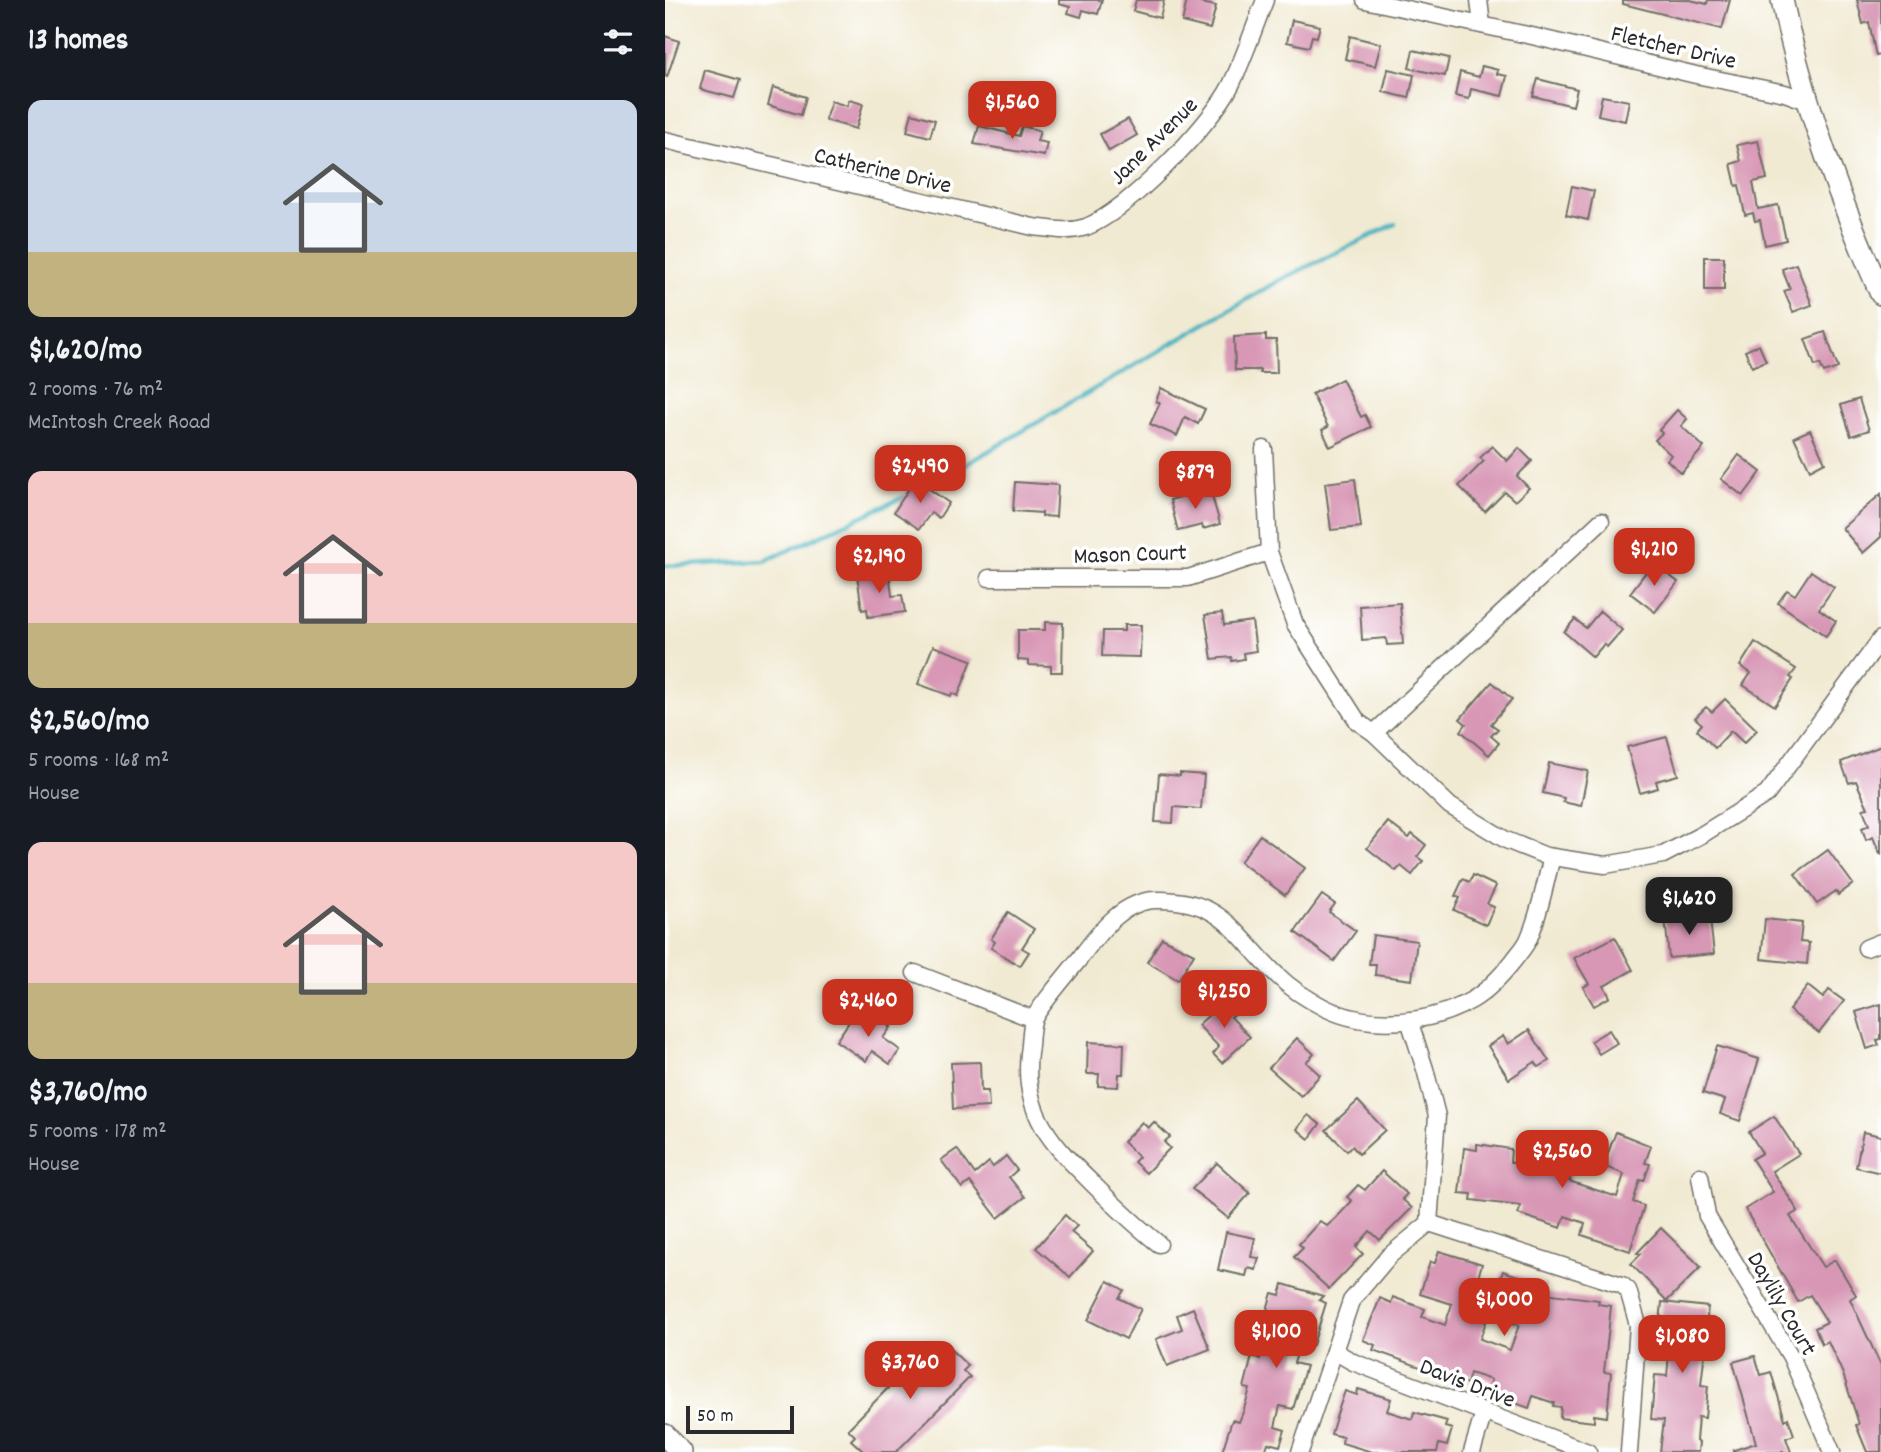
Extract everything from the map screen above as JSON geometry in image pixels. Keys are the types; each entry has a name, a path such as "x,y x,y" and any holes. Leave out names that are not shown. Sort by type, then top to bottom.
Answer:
{"main road":[{"path":"1782,0 1807,101 1881,295"},
{"path":"665,1435 681,1452"}],"street":[{"name":"Jane Avenue","path":"1091,224 1100,220 1154,177 1213,115 1231,85 1265,0"},
{"name":"Fletcher Drive","path":"1365,0 1785,93 1807,101"},
{"path":"1479,0 1482,25"},
{"name":"Catherine Drive","path":"665,139 1033,227 1067,231 1091,224"},
{"path":"1263,449 1269,552 1295,624 1358,722 1374,733 1450,806 1506,840 1552,857 1605,865 1663,855 1703,834 1767,794 1881,640"},
{"path":"1374,733 1601,520"},
{"name":"Mason Court","path":"989,578 1188,578 1269,552"},
{"path":"1159,1244 1130,1221 1057,1148 1038,1121 1029,1090 1027,1073 1033,1019 1098,933 1125,910 1140,903 1156,900 1188,902 1204,907 1232,926 1277,976 1326,1009 1393,1023 1439,1014 1473,999 1500,978 1528,940 1552,857"},
{"path":"915,973 1033,1019"},
{"path":"1300,1452 1351,1301 1389,1256 1429,1223 1437,1116 1409,1020"},
{"name":"Daylily Court","path":"1700,1177 1707,1216 1791,1357 1832,1452"},
{"path":"1429,1223 1622,1285 1629,1290 1638,1325 1629,1452"},
{"name":"Davis Drive","path":"1334,1351 1353,1362 1588,1452"},
{"path":"1472,1452 1484,1412"}],"building":[{"path":"1059,0 1102,0 1098,14 1083,10 1081,17 1068,13 1070,7 1059,4"},
{"path":"1136,0 1164,0 1160,18 1133,11"},
{"path":"1187,0 1216,6 1210,29 1182,22"},
{"path":"1623,0 1690,0 1707,4 1708,0 1730,0 1722,29 1623,4"},
{"path":"1857,0 1881,0 1881,55 1876,56 1869,22 1863,24"},
{"path":"1292,20 1320,26 1317,37 1312,36 1309,47 1287,42"},
{"path":"665,36 679,41 667,77 665,76"},
{"path":"1350,36 1381,44 1375,66 1345,59"},
{"path":"1413,50 1449,58 1445,76 1409,68"},
{"path":"1482,66 1498,70 1497,74 1507,76 1502,96 1471,89 1469,99 1455,96 1460,72 1479,77"},
{"path":"1388,69 1414,75 1409,98 1383,92"},
{"path":"705,70 740,80 734,98 700,89"},
{"path":"1538,79 1577,89 1573,106 1533,96"},
{"path":"773,87 806,97 801,115 768,105"},
{"path":"1602,96 1629,101 1625,121 1598,115"},
{"path":"849,100 863,104 856,129 825,120 831,101 847,106"},
{"path":"912,113 935,120 930,137 907,131"},
{"path":"1128,119 1137,135 1109,151 1100,134"},
{"path":"979,126 1019,136 1022,126 1040,131 1037,141 1047,143 1044,156 974,144"},
{"path":"1758,141 1767,179 1753,182 1758,209 1778,205 1786,240 1765,245 1760,220 1755,221 1753,213 1745,215 1739,185 1736,186 1731,164 1741,161 1737,145"},
{"path":"1572,186 1594,191 1588,220 1566,215"},
{"path":"1705,257 1724,257 1724,290 1705,290"},
{"path":"1796,264 1812,305 1793,312 1784,291 1790,289 1782,269"},
{"path":"1825,332 1838,368 1824,373 1820,364 1815,366 1805,339"},
{"path":"1266,335 1266,340 1276,340 1277,373 1235,370 1234,337"},
{"path":"1759,345 1766,361 1752,367 1745,351"},
{"path":"1342,379 1361,417 1365,415 1371,427 1330,447 1322,430 1328,427 1312,394"},
{"path":"1161,388 1205,409 1198,424 1185,417 1177,436 1150,424 1160,403 1156,401"},
{"path":"1859,399 1869,430 1851,436 1841,405"},
{"path":"1677,410 1687,419 1681,426 1704,447 1681,473 1667,460 1671,455 1655,440 1662,433 1659,430"},
{"path":"1810,430 1825,462 1810,470 1794,437"},
{"path":"1492,446 1507,461 1519,448 1532,461 1517,476 1529,488 1515,501 1505,492 1485,512 1459,486 1484,461 1480,458"},
{"path":"1739,455 1761,472 1743,496 1721,479"},
{"path":"915,479 949,503 939,518 931,513 919,529 894,512"},
{"path":"1355,479 1361,527 1331,530 1325,483"},
{"path":"1015,482 1058,485 1056,517 1013,511"},
{"path":"1210,489 1220,524 1203,529 1202,525 1178,531 1170,500"},
{"path":"1881,494 1881,537 1863,553 1842,528"},
{"path":"1653,563 1678,582 1655,612 1630,593"},
{"path":"889,570 892,596 902,595 905,612 868,617 867,609 862,610 857,575"},
{"path":"1811,571 1834,587 1819,609 1836,621 1826,636 1778,603 1787,590 1795,595"},
{"path":"1400,603 1403,644 1387,645 1386,638 1362,640 1360,606"},
{"path":"1600,611 1622,630 1607,647 1604,644 1593,657 1564,632 1575,619 1586,628"},
{"path":"1222,613 1224,625 1252,621 1256,651 1243,653 1244,659 1212,659 1205,615"},
{"path":"1045,622 1063,623 1062,672 1051,672 1051,666 1029,665 1029,661 1018,660 1018,630 1045,630"},
{"path":"1124,625 1141,625 1140,657 1102,656 1103,631 1124,631"},
{"path":"1755,642 1796,669 1790,677 1793,679 1775,706 1743,685 1751,673 1740,666"},
{"path":"933,646 972,660 958,696 918,684"},
{"path":"1492,682 1512,699 1491,724 1498,729 1491,736 1499,743 1489,755 1461,731 1466,724 1460,719"},
{"path":"1725,699 1757,730 1744,743 1731,731 1715,748 1697,730 1702,724 1695,718 1706,707 1712,712"},
{"path":"1667,737 1678,775 1656,781 1658,788 1640,793 1627,747"},
{"path":"1881,746 1880,854 1873,837 1866,840 1862,828 1869,825 1863,809 1868,808 1856,781 1849,783 1841,762"},
{"path":"1549,763 1588,771 1581,806 1543,793"},
{"path":"1180,773 1204,775 1201,809 1174,807 1173,823 1155,822 1159,774 1180,776"},
{"path":"1388,822 1409,838 1412,834 1426,845 1417,857 1423,861 1412,875 1401,866 1396,871 1367,848"},
{"path":"1260,835 1305,868 1285,895 1240,862"},
{"path":"1828,850 1853,884 1838,895 1836,891 1817,904 1795,874"},
{"path":"1473,875 1496,886 1487,904 1494,907 1486,925 1454,910 1460,898 1455,896 1463,879 1470,882"},
{"path":"1322,895 1335,904 1329,912 1356,931 1334,961 1295,932"},
{"path":"1008,912 1034,929 1022,948 1029,952 1020,966 991,948 995,942 991,939"},
{"path":"1688,915 1689,921 1710,919 1714,954 1669,958 1665,917"},
{"path":"1765,919 1802,923 1800,942 1809,943 1807,964 1761,959"},
{"path":"1373,935 1417,941 1412,980 1375,975 1376,964 1369,964"},
{"path":"1615,937 1633,970 1604,986 1610,997 1594,1006 1583,987 1589,984 1574,958"},
{"path":"1162,938 1194,954 1178,980 1147,962"},
{"path":"1808,986 1823,998 1829,990 1844,1001 1819,1033 1789,1010"},
{"path":"1228,998 1239,1010 1231,1017 1250,1037 1222,1063 1213,1054 1219,1047 1198,1025"},
{"path":"1881,1004 1881,1039 1877,1040 1879,1045 1867,1049 1856,1012"},
{"path":"856,1012 873,1024 878,1018 891,1027 883,1038 900,1050 890,1064 872,1051 866,1061 836,1041"},
{"path":"1529,1030 1549,1061 1539,1067 1535,1062 1509,1079 1488,1046 1503,1036 1508,1044"},
{"path":"1609,1030 1617,1043 1599,1054 1591,1041"},
{"path":"1297,1038 1314,1054 1306,1062 1320,1075 1301,1096 1269,1068"},
{"path":"1088,1042 1124,1044 1123,1074 1119,1074 1118,1087 1098,1086 1099,1074 1087,1074"},
{"path":"1717,1046 1759,1059 1740,1121 1720,1114 1725,1100 1703,1093"},
{"path":"980,1062 981,1091 988,1091 989,1107 953,1109 951,1063"},
{"path":"1358,1101 1385,1130 1359,1154 1352,1146 1347,1151 1326,1130"},
{"path":"1308,1115 1320,1124 1309,1139 1297,1129"},
{"path":"1774,1116 1799,1154 1772,1171 1798,1211 1790,1216 1823,1267 1835,1260 1856,1295 1850,1299 1881,1366 1881,1452 1867,1452 1856,1425 1859,1424 1843,1374 1828,1341 1822,1344 1815,1328 1827,1322 1810,1295 1798,1302 1745,1209 1773,1192 1752,1159 1762,1153 1749,1132"},
{"path":"1142,1122 1148,1128 1154,1122 1170,1137 1164,1142 1170,1148 1146,1173 1134,1162 1139,1157 1123,1142"},
{"path":"1616,1132 1651,1146 1645,1163 1650,1164 1644,1181 1640,1180 1633,1202 1644,1206 1630,1251 1582,1235 1585,1223 1565,1216 1561,1228 1518,1214 1521,1206 1471,1200 1472,1194 1459,1193 1464,1148 1477,1150 1477,1144 1511,1149 1510,1162 1554,1176 1556,1170 1571,1175 1569,1181 1617,1197 1624,1174 1603,1166"},
{"path":"1863,1132 1881,1136 1881,1173 1856,1167"},
{"path":"957,1149 975,1174 989,1162 993,1167 1006,1156 1017,1170 1009,1177 1025,1197 998,1218 970,1182 962,1188 941,1160"},
{"path":"1217,1163 1250,1193 1228,1218 1192,1189"},
{"path":"1382,1171 1407,1194 1402,1199 1412,1208 1380,1240 1370,1231 1356,1247 1363,1254 1329,1289 1294,1257 1303,1248 1299,1244 1320,1221 1327,1226 1335,1219 1352,1201 1347,1197 1358,1185 1365,1190"},
{"path":"1065,1215 1077,1226 1071,1232 1093,1251 1070,1277 1036,1248"},
{"path":"1661,1228 1701,1267 1667,1301 1631,1264 1641,1254 1637,1253"},
{"path":"1226,1232 1255,1238 1251,1257 1259,1258 1256,1270 1248,1268 1246,1276 1218,1270"},
{"path":"1439,1251 1482,1264 1478,1277 1499,1284 1503,1271 1546,1285 1544,1293 1599,1300 1598,1304 1611,1306 1604,1372 1611,1373 1607,1417 1594,1415 1594,1422 1560,1418 1561,1407 1553,1406 1554,1403 1533,1396 1529,1408 1487,1393 1491,1380 1470,1373 1467,1384 1373,1350 1375,1345 1363,1340 1380,1298 1391,1303 1393,1297 1425,1309 1422,1317 1445,1325 1452,1304 1420,1294 1430,1262 1435,1263","holes":["1488,1316 1519,1325 1510,1350 1480,1339"]},
{"path":"1108,1281 1124,1290 1119,1298 1141,1309 1126,1339 1088,1320"},
{"path":"1283,1284 1323,1296 1319,1300 1326,1303 1313,1345 1301,1342 1294,1363 1306,1366 1293,1409 1280,1406 1275,1427 1285,1430 1280,1446 1268,1443 1265,1452 1222,1452 1232,1420 1239,1422 1243,1412 1250,1389 1244,1388 1252,1356 1260,1359 1270,1325 1263,1323 1272,1293 1280,1295"},
{"path":"1662,1302 1708,1307 1707,1318 1715,1319 1711,1351 1705,1350 1701,1385 1708,1386 1705,1418 1698,1417 1698,1452 1660,1452 1664,1420 1651,1419 1655,1375 1667,1376 1669,1354 1657,1353"},
{"path":"1193,1308 1210,1349 1167,1366 1156,1339 1182,1329 1177,1315"},
{"path":"934,1341 942,1349 946,1345 968,1366 963,1371 970,1377 896,1452 864,1452 851,1440 855,1436 848,1429"},
{"path":"1755,1356 1761,1375 1771,1372 1785,1420 1788,1418 1794,1435 1786,1438 1791,1452 1734,1452 1756,1443 1733,1362"},
{"path":"1358,1389 1391,1399 1387,1411 1412,1419 1414,1412 1447,1421 1445,1427 1452,1429 1447,1446 1439,1444 1437,1452 1372,1452 1342,1443 1343,1437 1331,1434 1336,1417 1345,1391 1357,1395"}],"waterway":[{"path":"922,488 1280,280 1395,224"},
{"path":"665,566 765,561 908,495"}]}
